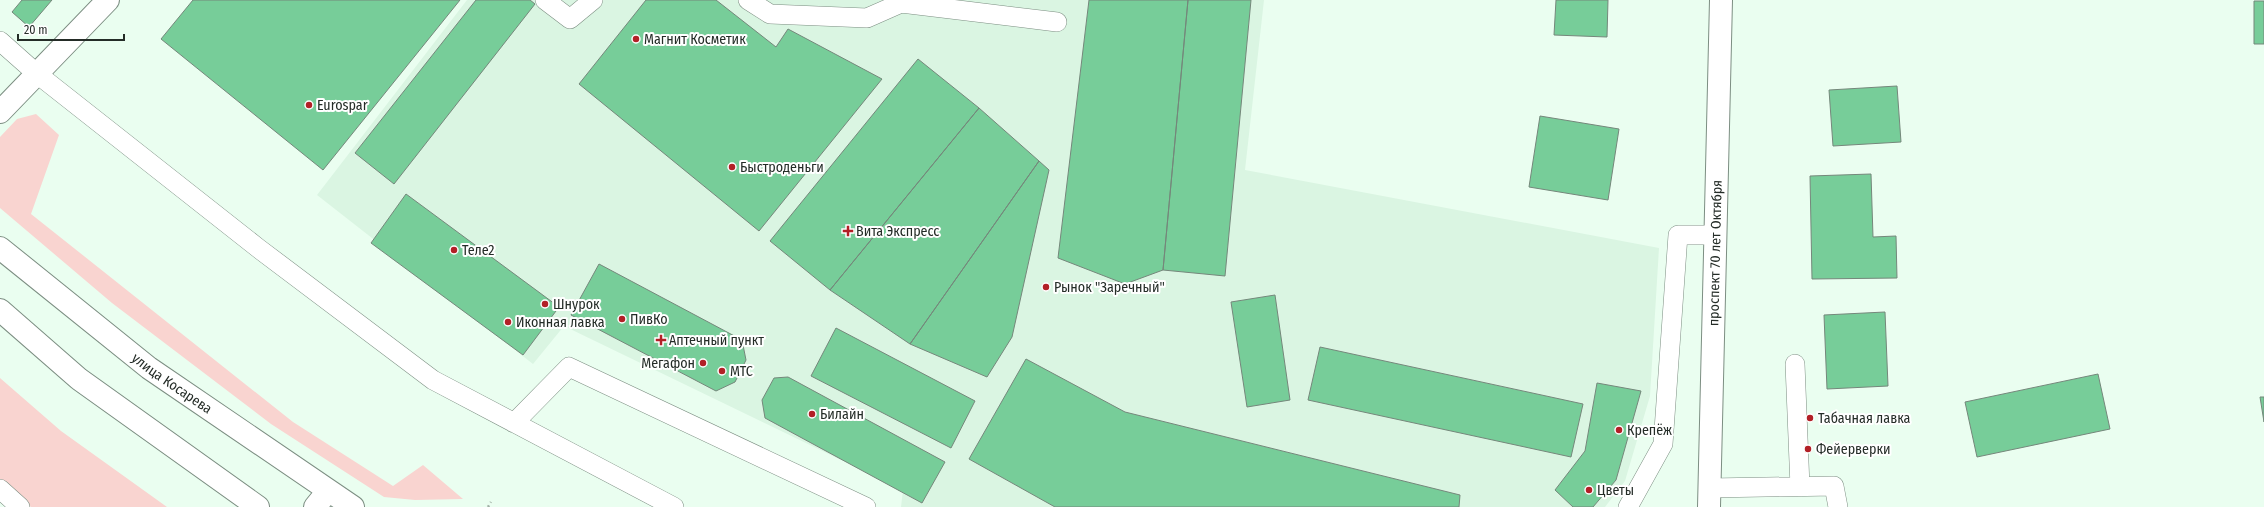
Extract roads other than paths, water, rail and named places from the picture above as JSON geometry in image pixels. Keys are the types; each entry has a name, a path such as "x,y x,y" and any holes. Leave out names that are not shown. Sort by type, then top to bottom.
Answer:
{"main road":[{"path":"0,112 108,0"},
{"name":"проспект 70 лет Октября","path":"1710,497 1721,0"},
{"name":"улица Косарева","path":"0,248 149,368 321,499 353,507"},
{"path":"0,310 79,379 258,507"}],"lane":[{"path":"545,0 570,19 593,0"},
{"path":"748,0 770,14 867,18 901,3 1057,22"},
{"path":"0,41 36,73 258,248 433,380 674,507"},
{"path":"1628,507 1663,444 1678,235 1716,235"},
{"path":"1795,364 1800,487"},
{"path":"514,423 569,367 866,507"},
{"path":"1710,497 1800,487 1834,486 1838,507"},
{"path":"0,489 20,507"}],"place":[{"name":"Магнит Косметик","path":"636,39"},
{"name":"Eurospar","path":"309,105"},
{"name":"Быстроденьги","path":"732,167"},
{"name":"Вита Экспресс","path":"848,231"},
{"name":"Теле2","path":"454,250"},
{"name":"Рынок \"Заречный\"","path":"1046,287"},
{"name":"Шнурок","path":"545,304"},
{"name":"ПивКо","path":"622,319"},
{"name":"Иконная лавка","path":"508,322"},
{"name":"Аптечный пункт","path":"661,340"},
{"name":"Мегафон","path":"703,363"},
{"name":"МТС","path":"722,371"},
{"name":"Билайн","path":"812,414"},
{"name":"Табачная лавка","path":"1810,418"},
{"name":"Крепёж","path":"1619,430"},
{"name":"Фейерверки","path":"1808,449"},
{"name":"Цветы","path":"1589,490"}]}
